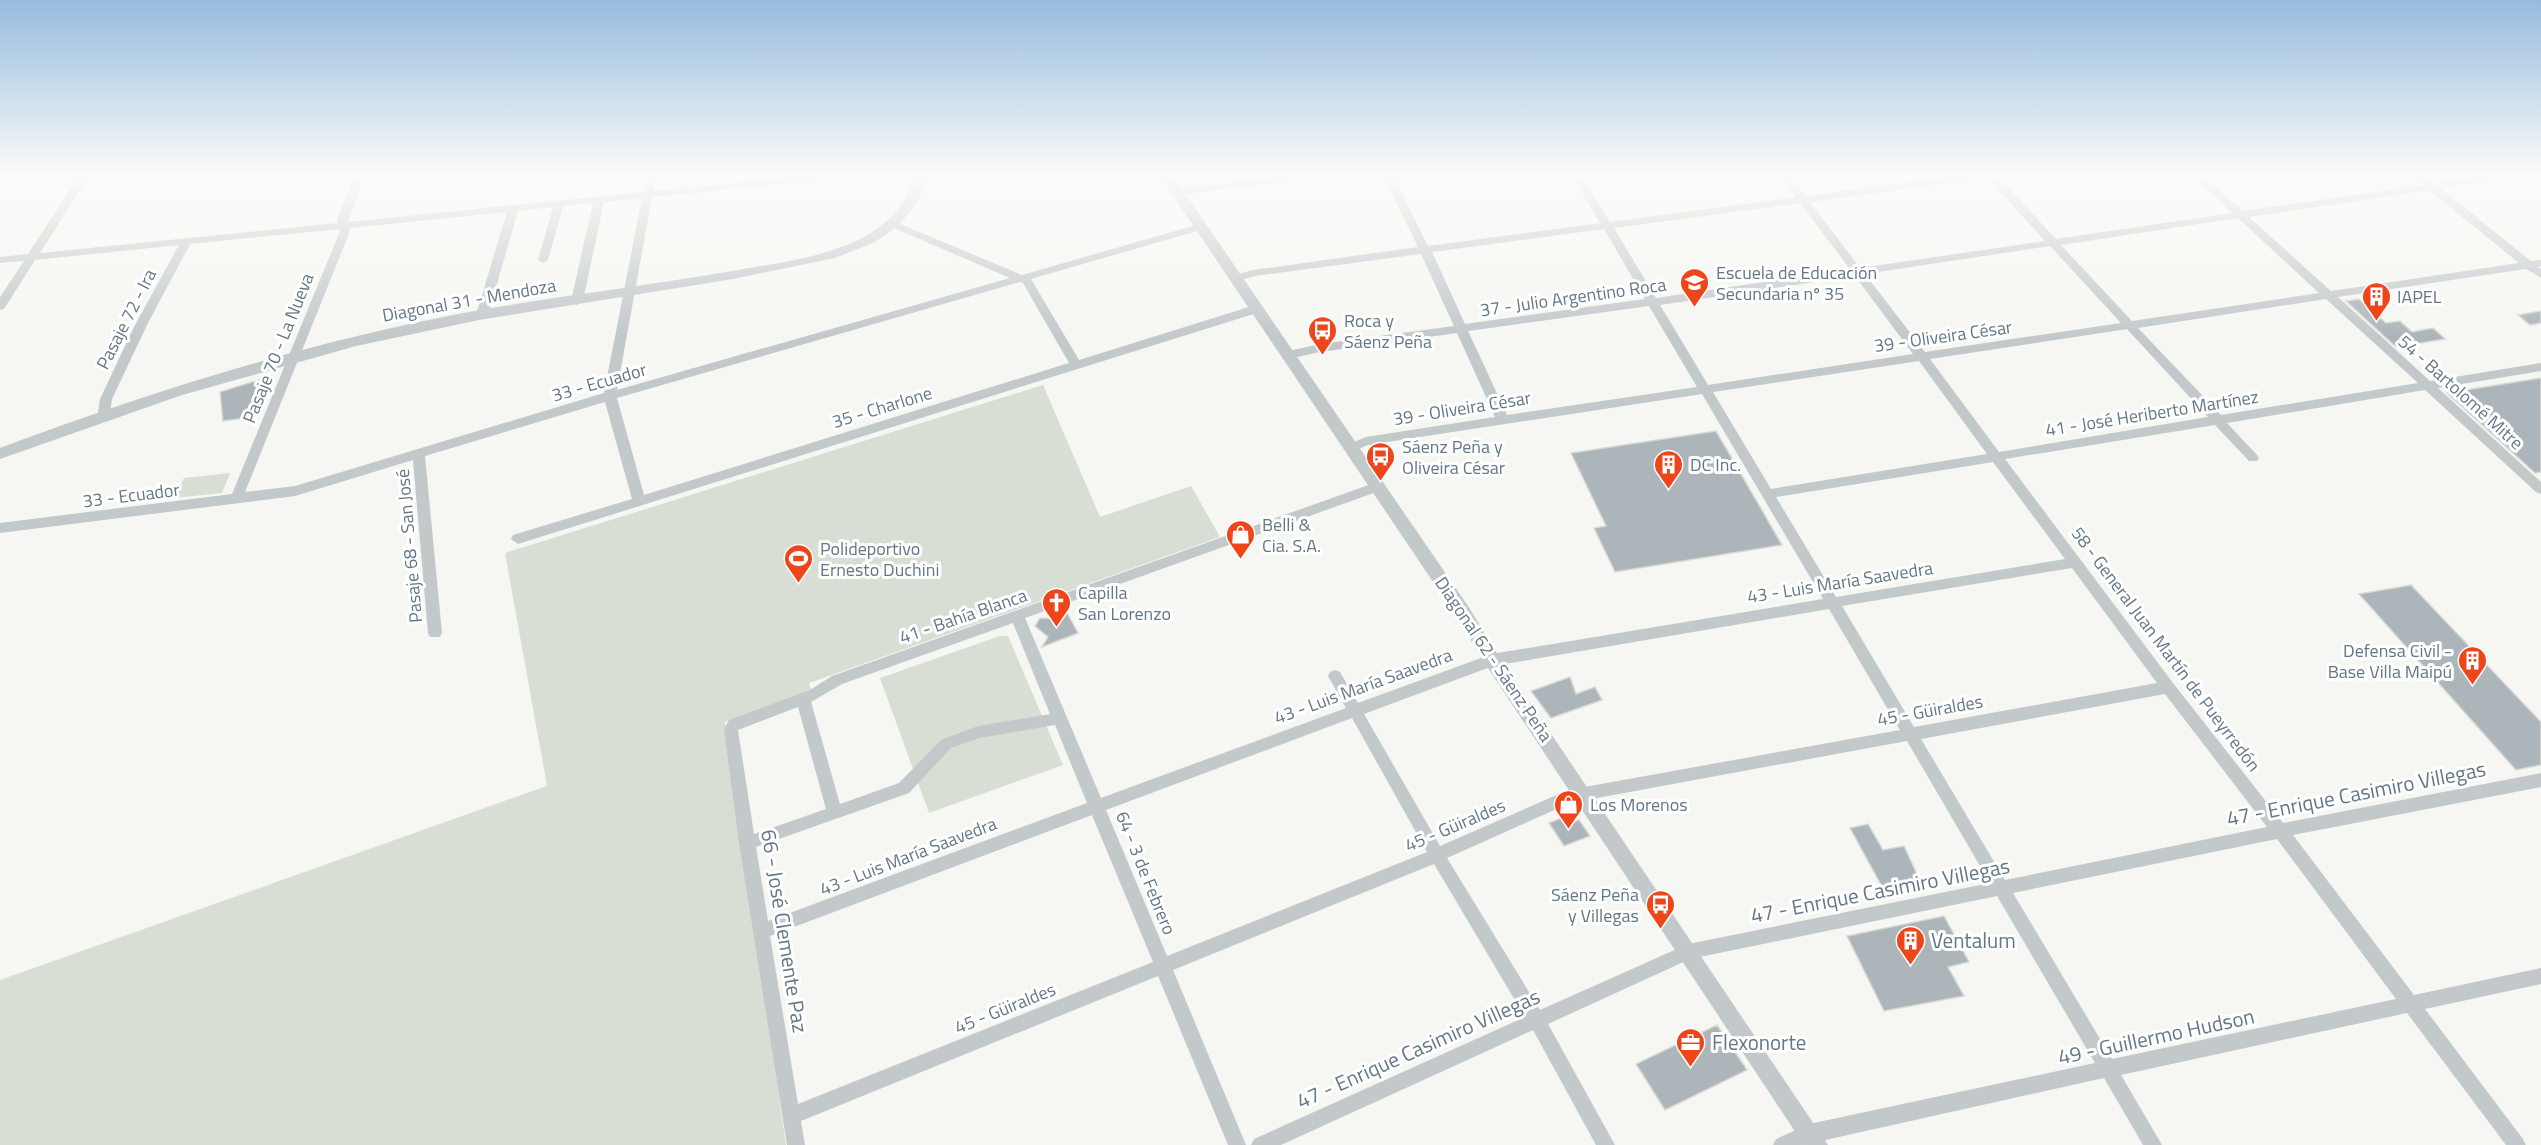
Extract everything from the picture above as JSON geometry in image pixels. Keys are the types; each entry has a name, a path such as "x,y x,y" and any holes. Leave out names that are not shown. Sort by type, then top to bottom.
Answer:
{"street":[{"path":"0,306 49,229"},
{"path":"0,260 303,229"},
{"name":"Pasaje 70 - La Nueva","path":"236,500 296,356 345,229"},
{"path":"482,315 507,229"},
{"path":"543,260 552,229"},
{"path":"577,301 592,229"},
{"path":"639,501 610,396 641,229"},
{"name":"Diagonal 31 - Mendoza","path":"0,454 104,414 296,356 359,340 482,315 629,293 825,257 861,244 884,229"},
{"path":"906,229 1030,283 1076,366"},
{"name":"33 - Ecuador","path":"0,528 295,491 610,396 1024,279 1189,229"},
{"name":"Diagonal 62 - Sáenz Peña","path":"1202,229 1462,611 1492,660 1813,1139"},
{"path":"1415,229 1503,420"},
{"path":"1235,278 1253,273 1576,229"},
{"path":"1611,229 2153,1145"},
{"name":"58 - General Juan Martín de Pueyrredón","path":"1826,229 2168,687 2280,831 2517,1145"},
{"path":"2039,229 2253,458"},
{"name":"37 - Julio Argentino Roca","path":"1288,355 1320,348 2146,229"},
{"name":"54 - Bartolomé Mitre","path":"2256,229 2539,486"},
{"path":"2484,229 2541,275"},
{"name":"Pasaje 72 - Ira","path":"104,414 106,399 126,357 186,242"},
{"name":"39 - Oliveira César","path":"1351,447 1366,441 2541,263"},
{"name":"35 - Charlone","path":"518,539 1256,309"},
{"name":"41 - José Heriberto Martínez","path":"1768,494 2541,367"},
{"name":"Pasaje 68 - San José","path":"419,455 435,633"},
{"name":"41 - Bahía Blanca","path":"734,724 803,699 837,680 1377,487"},
{"name":"43 - Luis María Saavedra","path":"762,931 1354,709 1492,660 2075,562"},
{"name":"64 - 3 de Febrero","path":"1017,616 1237,1145"},
{"path":"1335,676 1437,855 1536,1019 1606,1145"},
{"name":"45 - Güiraldes","path":"792,1116 1437,855 1568,797 2168,687"},
{"path":"803,699 835,813"},
{"path":"747,843 904,788 946,744 978,732 1060,718"},
{"name":"66 - José Clemente Paz","path":"734,724 731,729 747,843 796,1145"},
{"name":"47 - Enrique Casimiro Villegas","path":"1260,1145 1688,952 2541,780"},
{"name":"49 - Guillermo Hudson","path":"1782,1145 2109,1069 2541,976"}],"shaded area":[{"path":"1043,385 1100,517 1191,486 1220,537 809,683 811,690 725,722 786,1145 0,1145 0,980 547,786 505,553"},
{"path":"230,473 222,493 174,498 184,478"},
{"path":"1000,636 1008,636 1063,765 929,813 880,678"}],"building":[{"name":"IAPEL","path":"2359,299 2386,323 2400,321 2412,332 2433,328 2445,339 2396,347 2346,301"},
{"path":"2541,311 2541,323 2530,325 2518,315"},
{"path":"271,376 253,417 223,421 220,392"},
{"path":"2541,378 2541,472 2535,473 2447,393"},
{"name":"DC Inc.","path":"1716,431 1782,545 1615,572 1594,528 1606,526 1571,453"},
{"name":"Defensa Civil - Base Villa Maipú","path":"2411,585 2541,722 2541,765 2516,770 2359,594"},
{"name":"Capilla San Lorenzo","path":"1066,611 1078,633 1042,647 1048,637 1035,626 1040,618 1059,619"},
{"path":"1570,677 1576,694 1595,687 1602,700 1551,718 1531,691"},
{"name":"Los Morenos","path":"1566,816 1568,819 1573,817 1576,821 1579,820 1590,836 1564,846 1549,823"},
{"name":"Ventalum","path":"1868,824 1883,850 1904,846 1923,887 1886,894 1850,828"},
{"name":"Ventalum","path":"1944,916 1969,962 1948,967 1964,996 1884,1011 1847,936"},
{"name":"Flexonorte","path":"1717,1025 1747,1070 1665,1110 1636,1064"}],"place":[{"name":"Escuela de Educación Secundaria nº 35","path":"1695,308"},
{"name":"IAPEL","path":"2376,322"},
{"name":"Roca y Sáenz Peña","path":"1323,356"},
{"name":"Sáenz Peña y Oliveira César","path":"1381,482"},
{"name":"DC Inc.","path":"1669,490"},
{"name":"Belli & Cia. S.A.","path":"1241,560"},
{"name":"Polideportivo Ernesto Duchini","path":"799,584"},
{"name":"Capilla San Lorenzo","path":"1057,628"},
{"name":"Defensa Civil - Base Villa Maipú","path":"2473,686"},
{"name":"Los Morenos","path":"1569,830"},
{"name":"Sáenz Peña y Villegas","path":"1660,930"},
{"name":"Ventalum","path":"1910,966"},
{"name":"Flexonorte","path":"1691,1068"}]}
